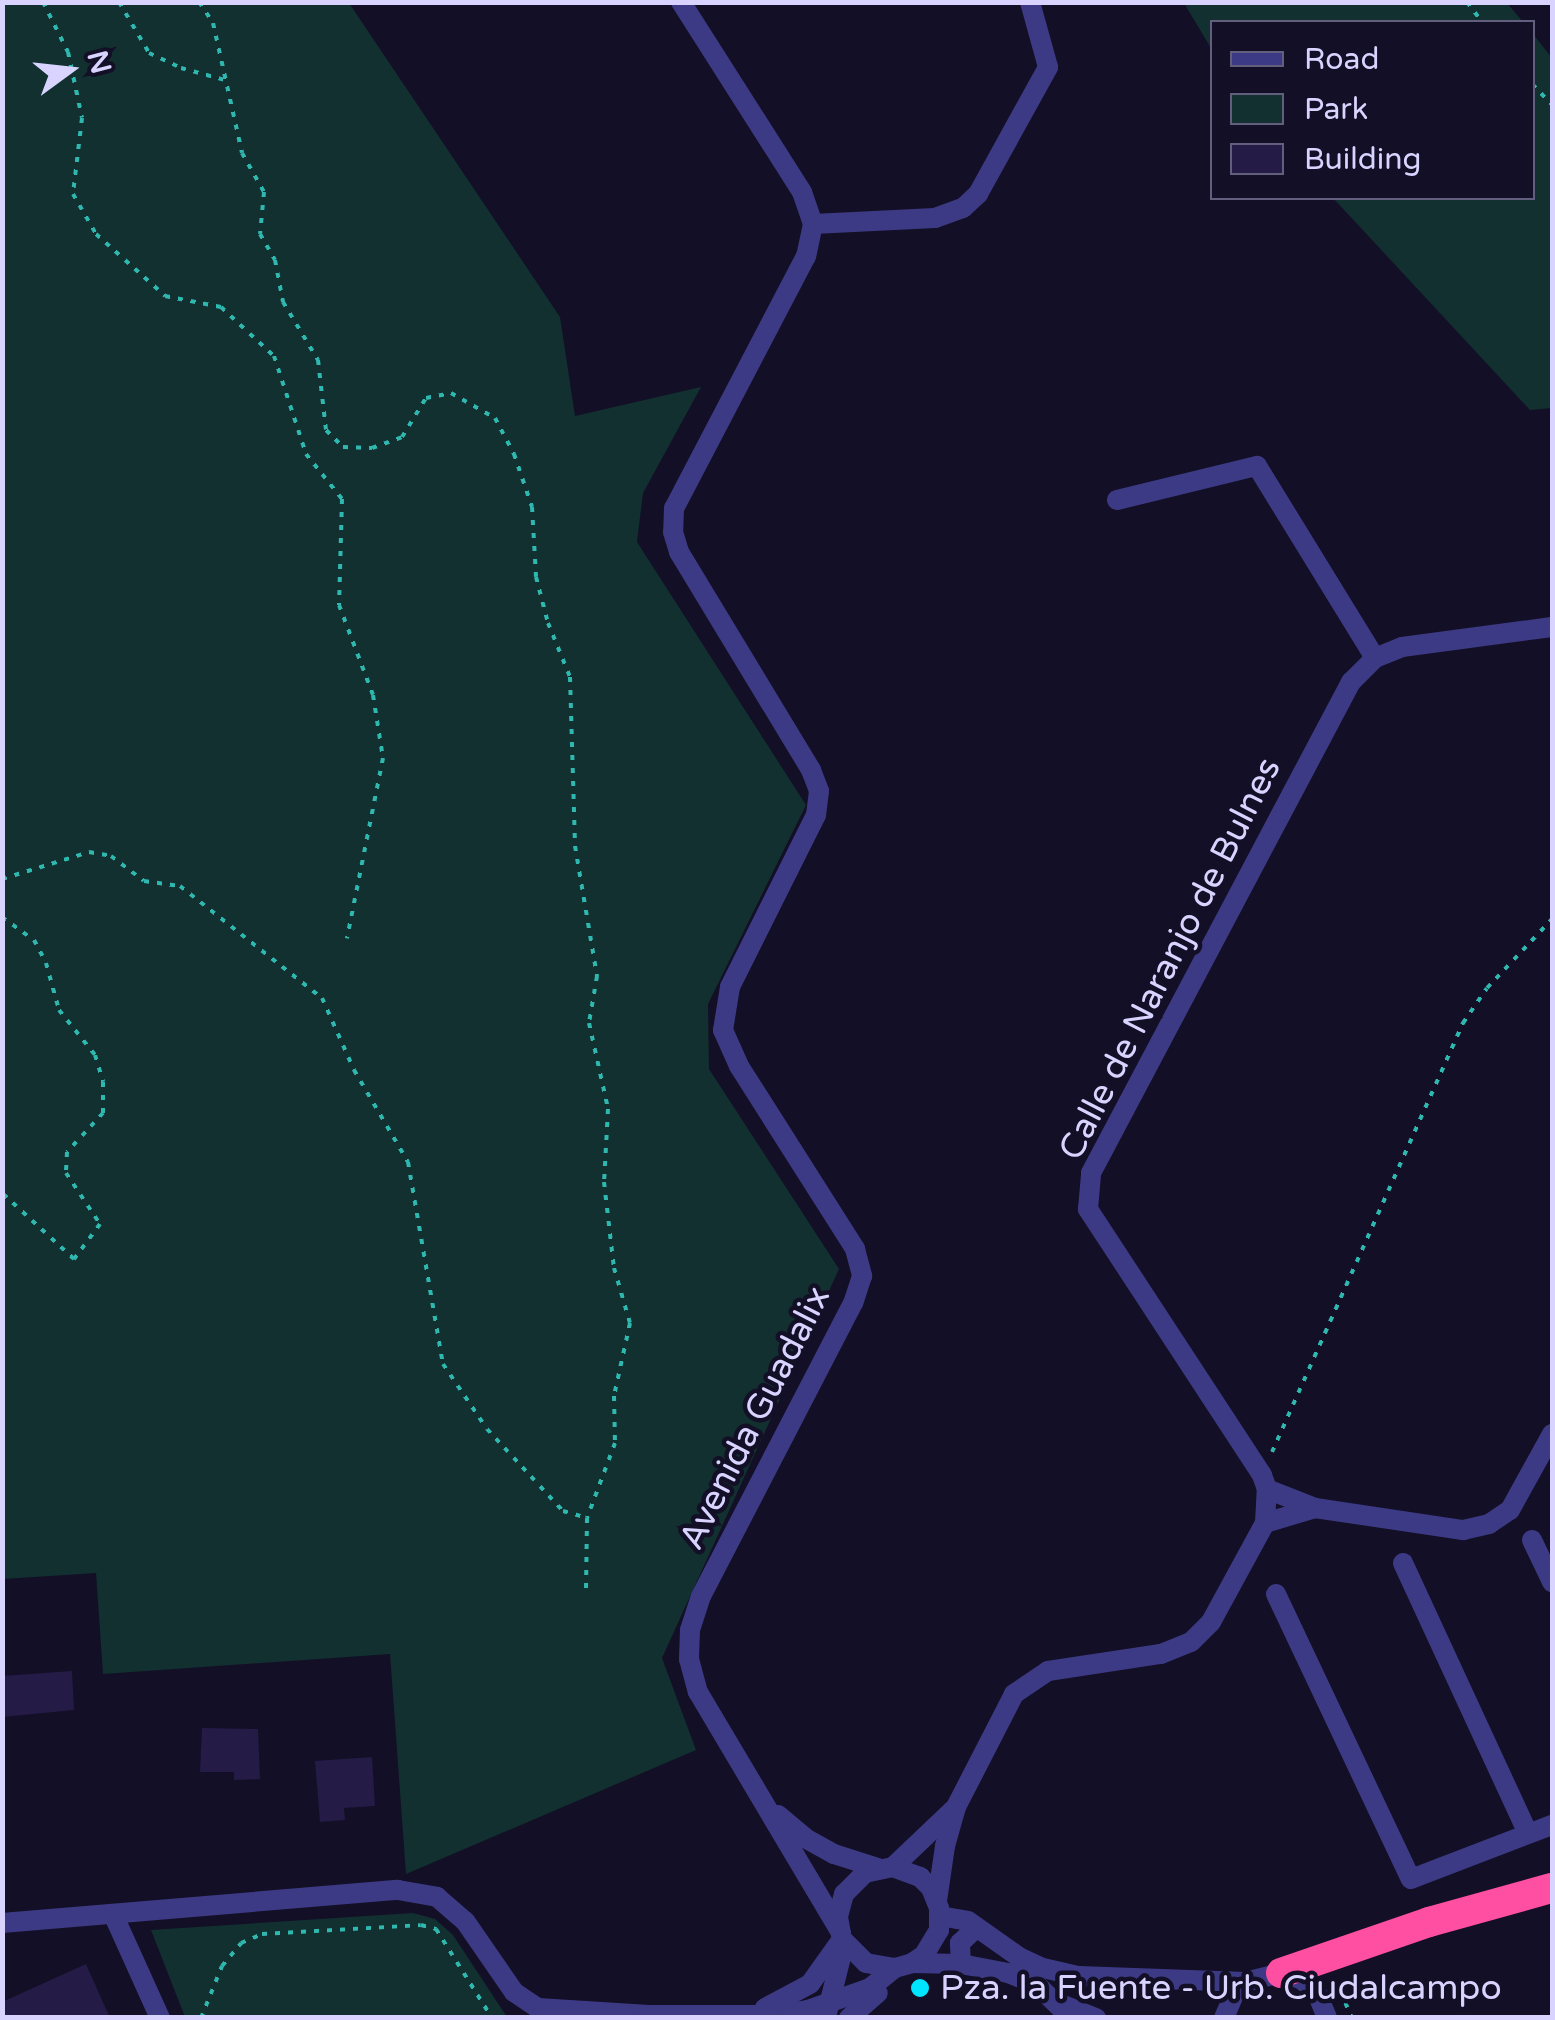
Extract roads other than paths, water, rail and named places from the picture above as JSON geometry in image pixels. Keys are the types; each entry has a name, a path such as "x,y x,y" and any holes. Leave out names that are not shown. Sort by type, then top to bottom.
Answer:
{"highway":[{"path":"1282,1973 1411,1928 1552,1888"}],"street":[{"path":"681,2 802,192 813,224 936,218 963,208 978,194 1048,67 1030,2"},
{"name":"Avenida Guadalix","path":"813,224 806,256 674,508 673,532 679,552 812,770 819,790 816,815 730,988 723,1030 739,1066 855,1249 862,1276 853,1302 702,1596 690,1630 689,1659 698,1692 843,1938"},
{"path":"1117,500 1257,466 1375,658 1402,646 1552,627"},
{"name":"Calle de Naranjo de Bulnes","path":"1264,1482 1088,1209 1091,1172 1350,682 1375,658"},
{"path":"2,1923 398,1890 437,1898 465,1921 514,1992 535,2013 747,2016 828,2011 934,1944 945,1846 956,1806 1014,1694 1048,1671 1161,1654 1191,1642 1211,1622 1265,1524 1264,1482 1315,1508 1463,1530 1488,1524 1510,1510 1552,1434"},
{"path":"1265,1524 1315,1508"},
{"path":"1532,1540 1552,1582"},
{"path":"1403,1562 1528,1834"},
{"path":"1276,1594 1411,1879 1552,1826"},
{"path":"828,2011 843,1938 838,1917 844,1894 864,1873 885,1867 928,1839 956,1806"},
{"name":"Avenida Guadalix","path":"768,1808 805,1838 834,1854 885,1867"},
{"path":"885,1867 920,1877 939,1908 968,1921 1043,1968 1079,1976 1162,1982 1245,1982 1282,1973 1301,1979 1317,1993 1326,2018"},
{"path":"939,1908 976,1916 1019,1946 1046,1956 1162,1982"},
{"path":"113,1914 160,2018"},
{"path":"961,1964 960,1943 976,1928"},
{"path":"843,1938 866,1963 961,1964 1008,1973 1037,1985 1071,2018"},
{"path":"747,2016 787,2000 810,1984 843,1938"},
{"path":"849,2018 904,1966"},
{"path":"1224,2018 1234,1994 1245,1982"},
{"path":"1055,2002 1096,2018"}],"place":[{"name":"Pza. la Fuente - Urb. Ciudalcampo","path":"920,1988"}]}
